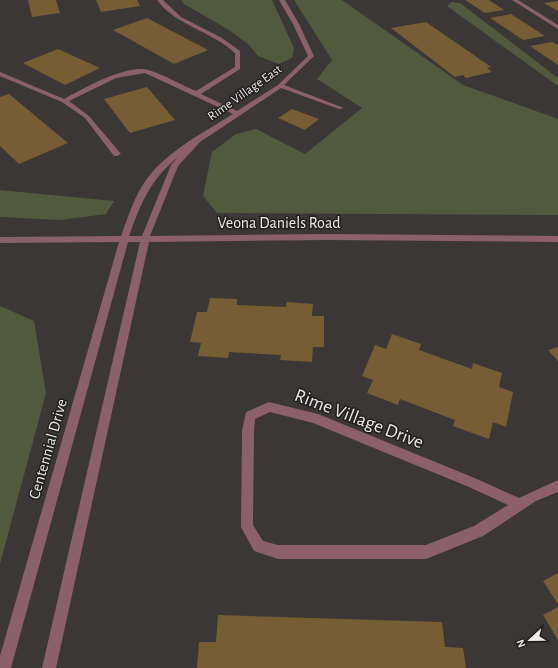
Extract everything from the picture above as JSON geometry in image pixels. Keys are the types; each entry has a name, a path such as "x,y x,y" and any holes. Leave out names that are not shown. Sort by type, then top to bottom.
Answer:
{"street":[{"path":"160,0 166,9 177,17 221,40 238,52 238,68 196,94"},
{"name":"Rime Village East","path":"124,239 144,190 158,170 172,157 280,86 311,56 296,24 282,0"},
{"path":"515,0 558,27"},
{"path":"64,101 99,83 134,71 146,71 237,113"},
{"path":"1,74 64,101 87,117 117,154"},
{"path":"280,86 341,108"},
{"name":"Rime Village East","path":"145,238 175,165 197,140"},
{"name":"Veona Daniels Road","path":"0,240 327,237 558,239"},
{"path":"49,668 145,238"},
{"name":"Centennial Drive","path":"4,668 124,239"},
{"name":"Rime Village Drive","path":"519,504 314,418 269,407 250,416 248,431 247,528 259,546 278,552 426,552 478,531 519,504 558,486"}],"green space":[{"path":"181,0 272,0 294,48 292,58 279,64 258,56 248,44 229,30 184,4"},
{"path":"294,0 342,0 463,85 558,119 558,215 217,213 203,196 212,152 236,134 256,129 305,154 362,108 317,79 332,60"},
{"path":"452,2 460,3 558,78 558,86 447,6"},
{"path":"0,190 114,201 106,214 60,220 0,217"},
{"path":"0,306 34,321 46,393 0,564"}],"building":[{"path":"28,0 56,0 60,13 32,17"},
{"path":"96,0 137,0 140,6 101,12"},
{"path":"465,0 489,0 504,10 485,13"},
{"path":"558,1 558,11 544,3"},
{"path":"511,14 545,36 523,40 490,18"},
{"path":"147,18 208,50 174,64 113,30"},
{"path":"426,22 491,67 487,68 492,72 466,78 463,75 455,77 391,28"},
{"path":"552,42 558,45 558,65 530,46"},
{"path":"58,49 100,68 65,85 23,63"},
{"path":"147,87 175,120 130,133 104,99"},
{"path":"9,94 68,143 19,164 0,146 0,97"},
{"path":"292,109 319,119 305,130 278,118"},
{"path":"210,298 237,299 237,305 286,307 287,302 313,304 312,316 324,316 324,347 313,347 312,362 280,360 281,355 229,352 228,358 198,356 201,343 190,342 197,312 207,312"},
{"path":"392,334 421,344 419,350 472,369 473,363 502,373 499,387 513,392 506,427 493,422 489,439 453,426 455,420 400,399 398,405 367,393 373,380 362,376 375,345 386,349"},
{"path":"558,347 558,361 548,350"},
{"path":"558,573 558,604 543,581"},
{"path":"558,607 558,640 543,615"},
{"path":"218,615 442,622 445,647 463,648 466,668 197,668 199,642 216,642"}]}
